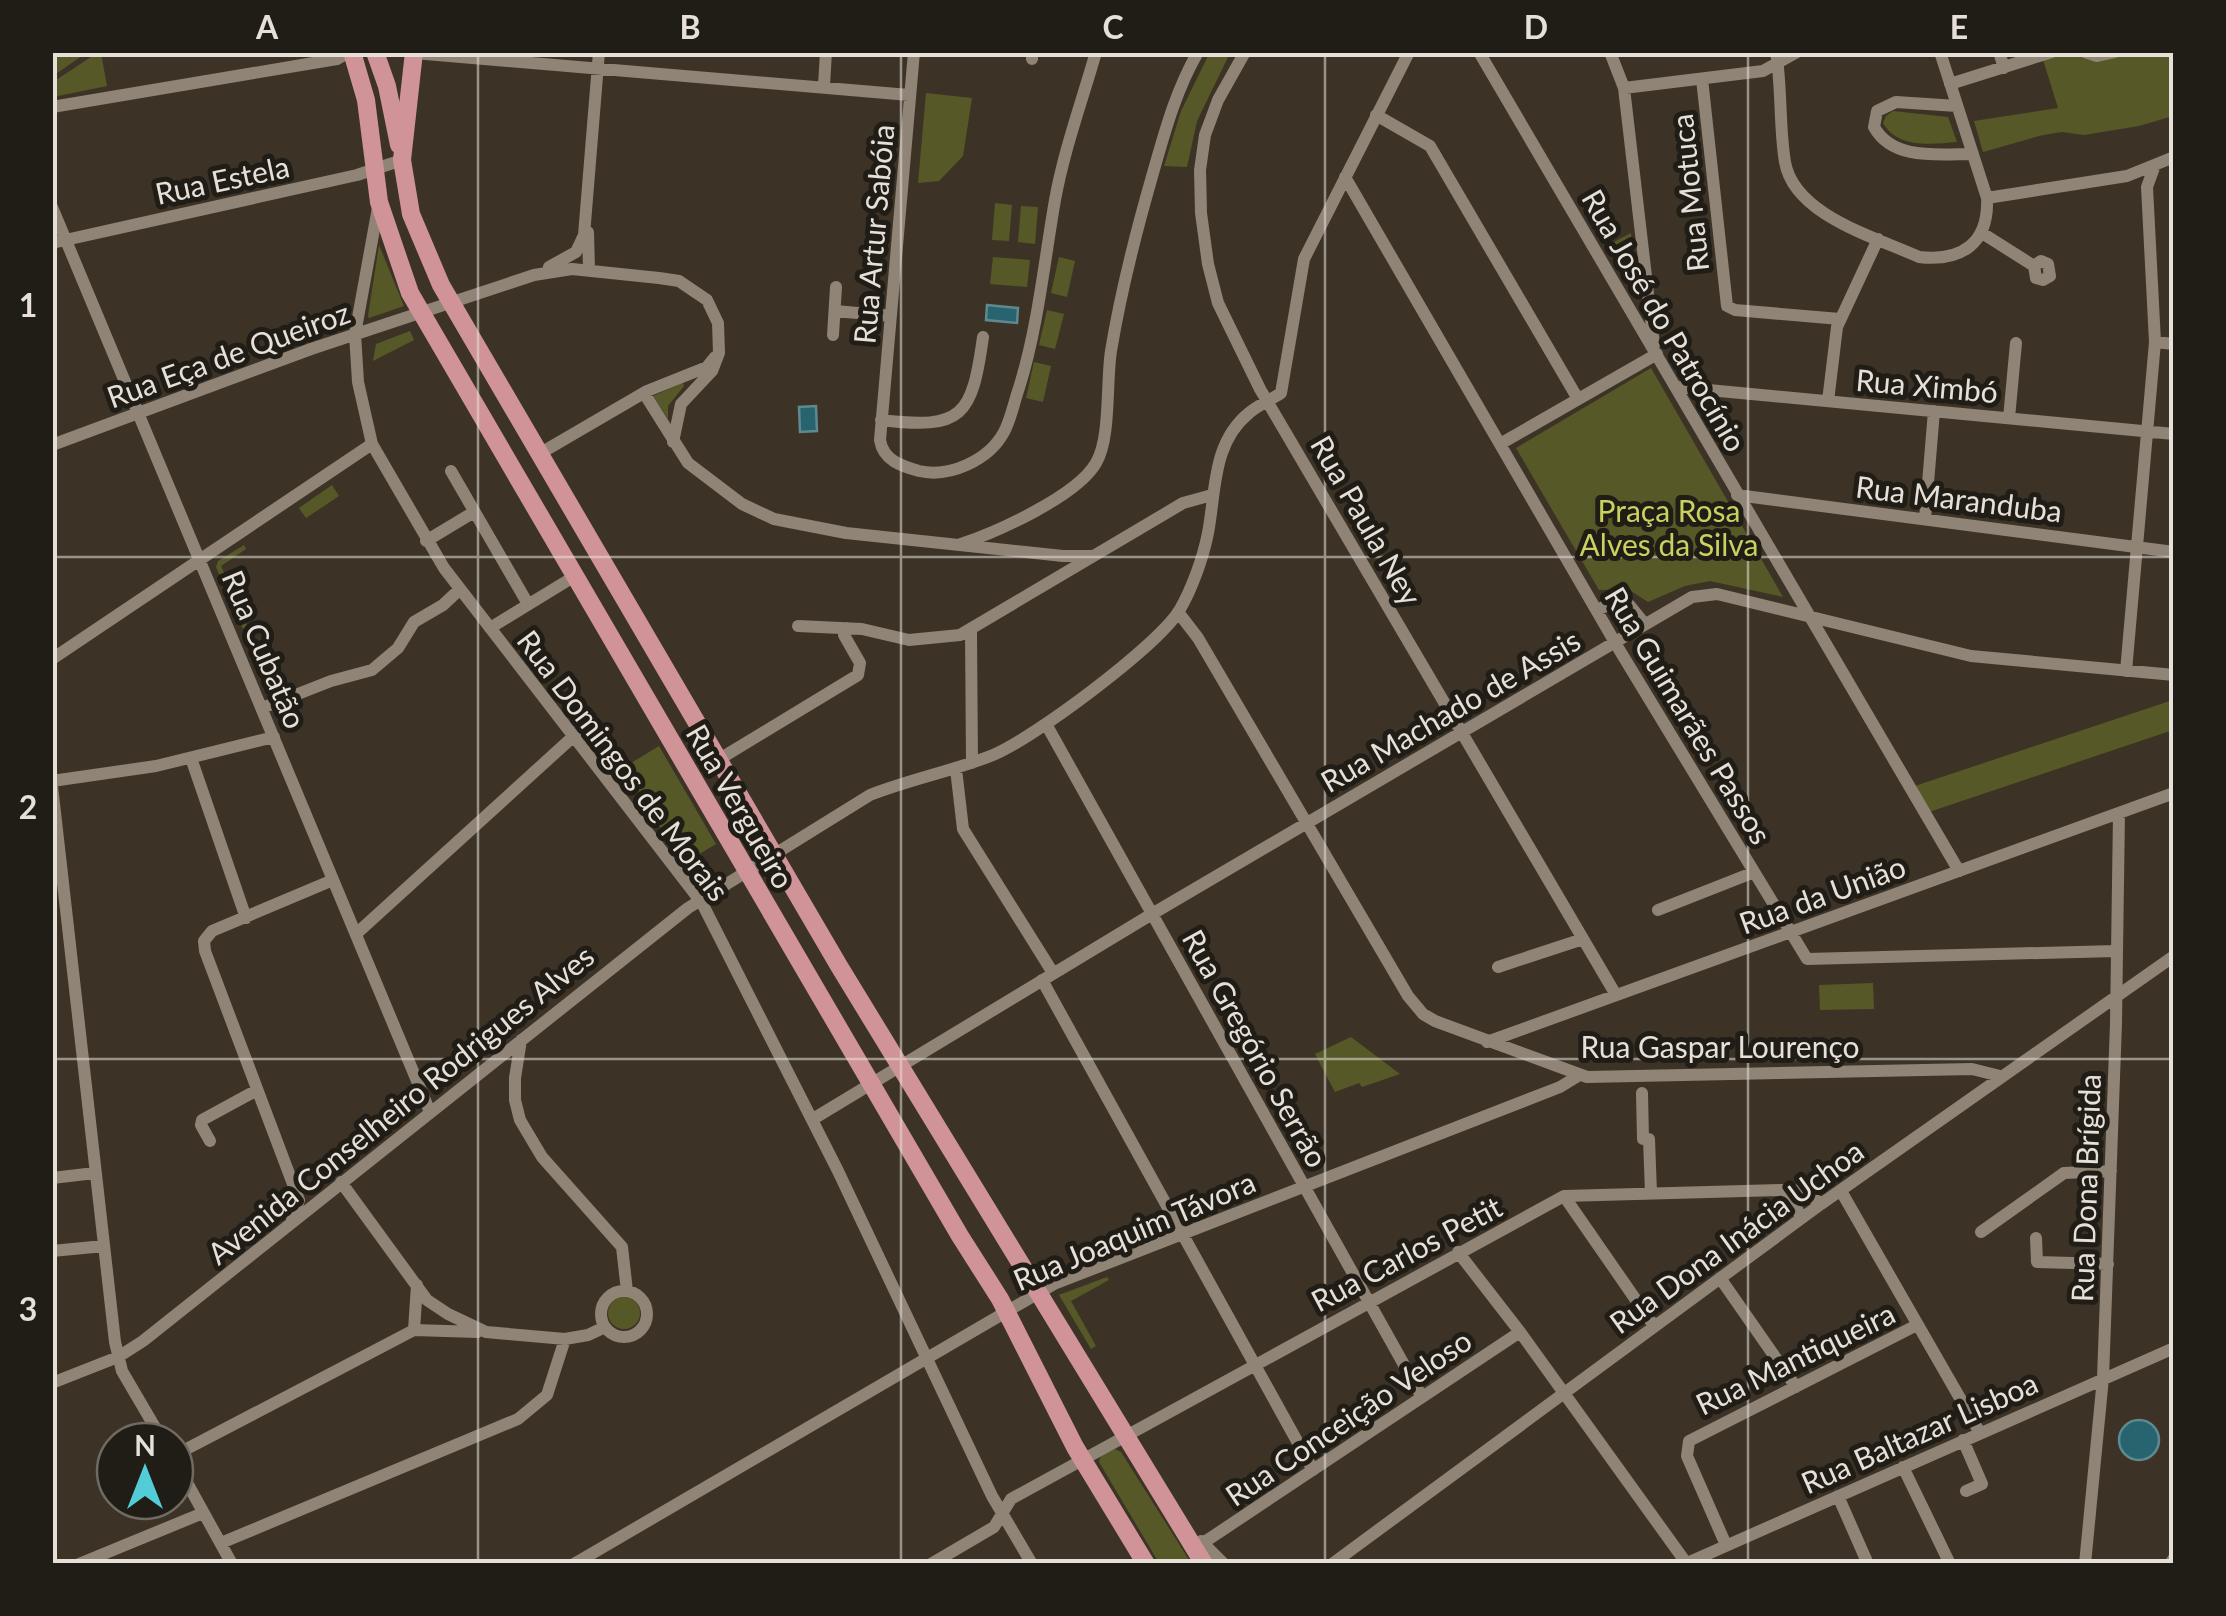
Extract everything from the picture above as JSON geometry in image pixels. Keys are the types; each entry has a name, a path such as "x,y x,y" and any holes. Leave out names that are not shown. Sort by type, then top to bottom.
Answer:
{"main road":[{"name":"Rua Vergueiro","path":"350,52 366,100 379,202 402,275 422,314 1006,1310 1082,1460 1146,1564"},
{"path":"375,52 387,86 402,158"},
{"name":"Rua Vergueiro","path":"414,53 402,158 418,232 452,304 773,855 1036,1294 1204,1564"}],"street":[{"path":"52,107 337,59 350,52"},
{"path":"589,270 586,224 599,52"},
{"path":"824,85 826,52"},
{"name":"Rua Artur Sabóia","path":"881,420 914,52"},
{"path":"983,337 974,388 958,415 935,424 881,420 880,440 890,460 933,472 958,468 994,446 1005,430 1032,340 1056,197 1096,52"},
{"path":"961,544 1006,526 1064,493 1088,475 1099,459 1111,352 1134,242 1170,115 1198,52"},
{"name":"Rua Paula Ney","path":"1245,52 1218,100 1205,136 1200,170 1208,264 1218,303 1267,402 1616,995"},
{"path":"1178,612 1207,539 1214,474 1231,436 1249,413 1281,394 1304,258 1409,52"},
{"name":"Rua José do Patrocínio","path":"1480,52 1959,870"},
{"path":"1500,444 1656,352 1624,88 1610,52"},
{"path":"1624,88 1763,71 1776,58 1796,52"},
{"path":"1776,58 1785,161 1791,181 1818,210 1919,257 1932,259 1962,252 1982,233 1987,198 1940,52"},
{"path":"1999,52 2004,68"},
{"path":"1950,84 2052,52"},
{"path":"2086,52 2096,56 2115,52"},
{"path":"414,53 909,94"},
{"name":"Rua Motuca","path":"1702,79 1727,306 1840,319"},
{"path":"1957,106 1891,103 1877,111 1874,126 1883,140 1900,150 1972,154"},
{"path":"1376,115 1430,146 1578,399"},
{"path":"1987,198 2126,176 2174,157"},
{"name":"Rua Estela","path":"59,241 357,175 402,158"},
{"path":"2126,671 2154,342 2148,187 2155,165"},
{"name":"Rua Guimarães Passos","path":"1344,176 1614,642 1807,959 2115,951"},
{"name":"Rua Domingos de Morais","path":"379,202 355,334 358,382 372,444 426,541 459,590 575,734 700,900 813,1119 1002,1513 1032,1564"},
{"name":"Rua Cubatão","path":"52,207 59,241 139,413 430,1112"},
{"path":"534,275 576,252 586,224"},
{"path":"1982,233 2034,266"},
{"path":"1828,401 1840,319 1878,238"},
{"path":"534,275 589,270 679,280 700,292 713,308 718,324 719,353 712,371 682,404 673,442"},
{"name":"Rua Eça de Queiroz","path":"52,445 355,334 534,275"},
{"path":"1632,311 1642,303 1646,282"},
{"path":"833,336 836,287"},
{"path":"834,311 891,316"},
{"path":"2154,342 2174,344"},
{"path":"2010,418 2016,343"},
{"path":"538,454 644,393 698,371 719,353"},
{"name":"Rua Ximbó","path":"1676,387 2174,434"},
{"path":"644,393 688,463 742,504 774,519 846,533 1093,556"},
{"path":"1925,519 1934,411"},
{"path":"52,659 372,444"},
{"path":"451,471 528,604"},
{"path":"798,626 847,628 910,640 949,638 971,630 1192,498 1212,495"},
{"name":"Rua Maranduba","path":"1737,495 2174,552"},
{"path":"426,541 474,512"},
{"path":"490,628 575,576"},
{"path":"262,708 372,670 398,648 414,622 443,606 459,590"},
{"name":"Rua Machado de Assis","path":"813,1119 1644,623 1704,593 1971,656 2174,675"},
{"path":"1597,610 1623,600 1633,606 1644,623"},
{"name":"Avenida Conselheiro Rodrigues Alves","path":"52,1383 144,1341 700,900 870,795 1016,745 1136,653 1178,612"},
{"name":"Rua Gaspar Lourenço","path":"1178,612 1198,638 1414,1005 1435,1021 1578,1076 1960,1070 2000,1076"},
{"path":"718,760 858,675 860,663 844,635 847,628"},
{"path":"971,630 972,763"},
{"name":"Rua Gregório Serrão","path":"1046,724 1422,1397"},
{"path":"356,934 575,734"},
{"path":"151,1421 122,1371 118,1356 52,784 191,758 274,737"},
{"path":"191,758 246,918"},
{"path":"956,768 963,829 1048,977 1182,1235 1313,1470"},
{"name":"Rua da União","path":"1487,1042 2174,793"},
{"name":"Rua Dona Brígida","path":"2085,1564 2103,1378 2120,813"},
{"path":"1658,910 1752,873"},
{"path":"291,1222 299,1200 204,945 208,934 334,880"},
{"path":"1498,967 1583,938"},
{"name":"Rua Dona Inácia Uchoa","path":"1332,1564 1821,1204 2174,956"},
{"path":"520,1040 514,1089 520,1120 542,1157 622,1246 628,1291"},
{"path":"1960,1070 1978,1091"},
{"name":"Rua Joaquim Távora","path":"574,1564 1054,1284 1560,1087 1578,1076"},
{"path":"210,1142 202,1120 257,1090"},
{"path":"1642,1093 1643,1139 1649,1139 1651,1193"},
{"path":"1981,1232 2064,1172 2111,1170"},
{"path":"52,1178 96,1173"},
{"path":"341,1182 435,1306 486,1332"},
{"path":"1781,1190 1797,1206 1802,1218"},
{"name":"Rua Carlos Petit","path":"931,1564 994,1526 1011,1499 1564,1196 1781,1190 1804,1191 1821,1204"},
{"path":"1841,1191 1980,1433"},
{"path":"1564,1196 1654,1326"},
{"path":"299,1200 321,1198"},
{"path":"2036,1238 2036,1262 2108,1264"},
{"path":"52,1251 104,1246"},
{"path":"1458,1252 1686,1563"},
{"path":"1720,1278 1796,1387"},
{"path":"414,1330 417,1285"},
{"path":"628,1291 645,1304 645,1324 636,1333 624,1336 605,1327 601,1316 612,1294 628,1291"},
{"name":"Rua Mantiqueira","path":"1726,1545 1688,1456 1689,1440 1917,1325"},
{"path":"195,1447 414,1330 565,1339 605,1327"},
{"name":"Rua Conceição Veloso","path":"1204,1543 1520,1332"},
{"path":"220,1544 518,1419 547,1395 565,1339"},
{"name":"Rua Baltazar Lisboa","path":"1686,1563 2174,1348"},
{"path":"1963,1440 1982,1484 1966,1491"},
{"path":"1903,1467 1950,1564"},
{"path":"1838,1496 1868,1564"},
{"path":"195,1497 232,1564"},
{"path":"79,1564 203,1512"},
{"name":"Rua Vergueiro","path":"1176,1518 1224,1564"}],"green space":[{"path":"53,52 86,52 86,53 53,76"},
{"path":"1210,52 1230,53 1197,121 1187,167 1164,166 1181,111"},
{"path":"101,53 107,86 53,97 53,82"},
{"path":"2041,53 2173,53 2173,116 2084,135 2043,135 1983,152 1974,121 2058,108"},
{"path":"926,93 972,98 963,156 939,181 918,183"},
{"path":"1893,111 1948,117 1957,142 1916,143 1897,137 1883,123"},
{"path":"995,203 1012,205 1009,241 992,240"},
{"path":"1021,206 1038,207 1035,244 1018,242"},
{"path":"1631,233 1635,294 1606,246"},
{"path":"379,245 404,306 369,318 368,316"},
{"path":"993,257 1030,260 1027,287 990,284"},
{"path":"1059,257 1075,261 1067,297 1051,293"},
{"path":"1047,310 1064,314 1055,349 1039,345"},
{"path":"410,331 414,340 373,361 376,344"},
{"path":"1034,362 1051,366 1043,402 1026,398"},
{"name":"Praça Rosa Alves da Silva","path":"1651,368 1783,597 1710,581 1685,586 1648,602 1628,589 1599,590 1516,448"},
{"path":"683,383 668,406 668,419 653,396"},
{"path":"332,485 339,496 306,518 299,508"},
{"path":"244,545 246,549 221,566 248,627 243,629 216,567 218,561"},
{"path":"2171,692 2173,745 2170,731 1929,812 1915,786 2170,701"},
{"path":"659,746 716,844 686,862 618,771"},
{"path":"1873,983 1874,1009 1820,1010 1819,985"},
{"path":"1351,1037 1400,1074 1335,1092 1315,1054"},
{"path":"1107,1277 1109,1280 1071,1301 1096,1346 1091,1349 1059,1295"},
{"path":"624,1297 635,1302 640,1313 635,1324 624,1329 613,1324 608,1313 613,1302"},
{"path":"1115,1449 1121,1452 1191,1563 1159,1563 1099,1462 1101,1456"}],"water":[{"path":"987,305 1018,308 1017,323 986,320"},
{"path":"816,406 817,431 800,432 799,407"},
{"path":"2139,1420 2153,1426 2159,1440 2153,1454 2139,1460 2125,1454 2119,1440 2125,1426"}]}
